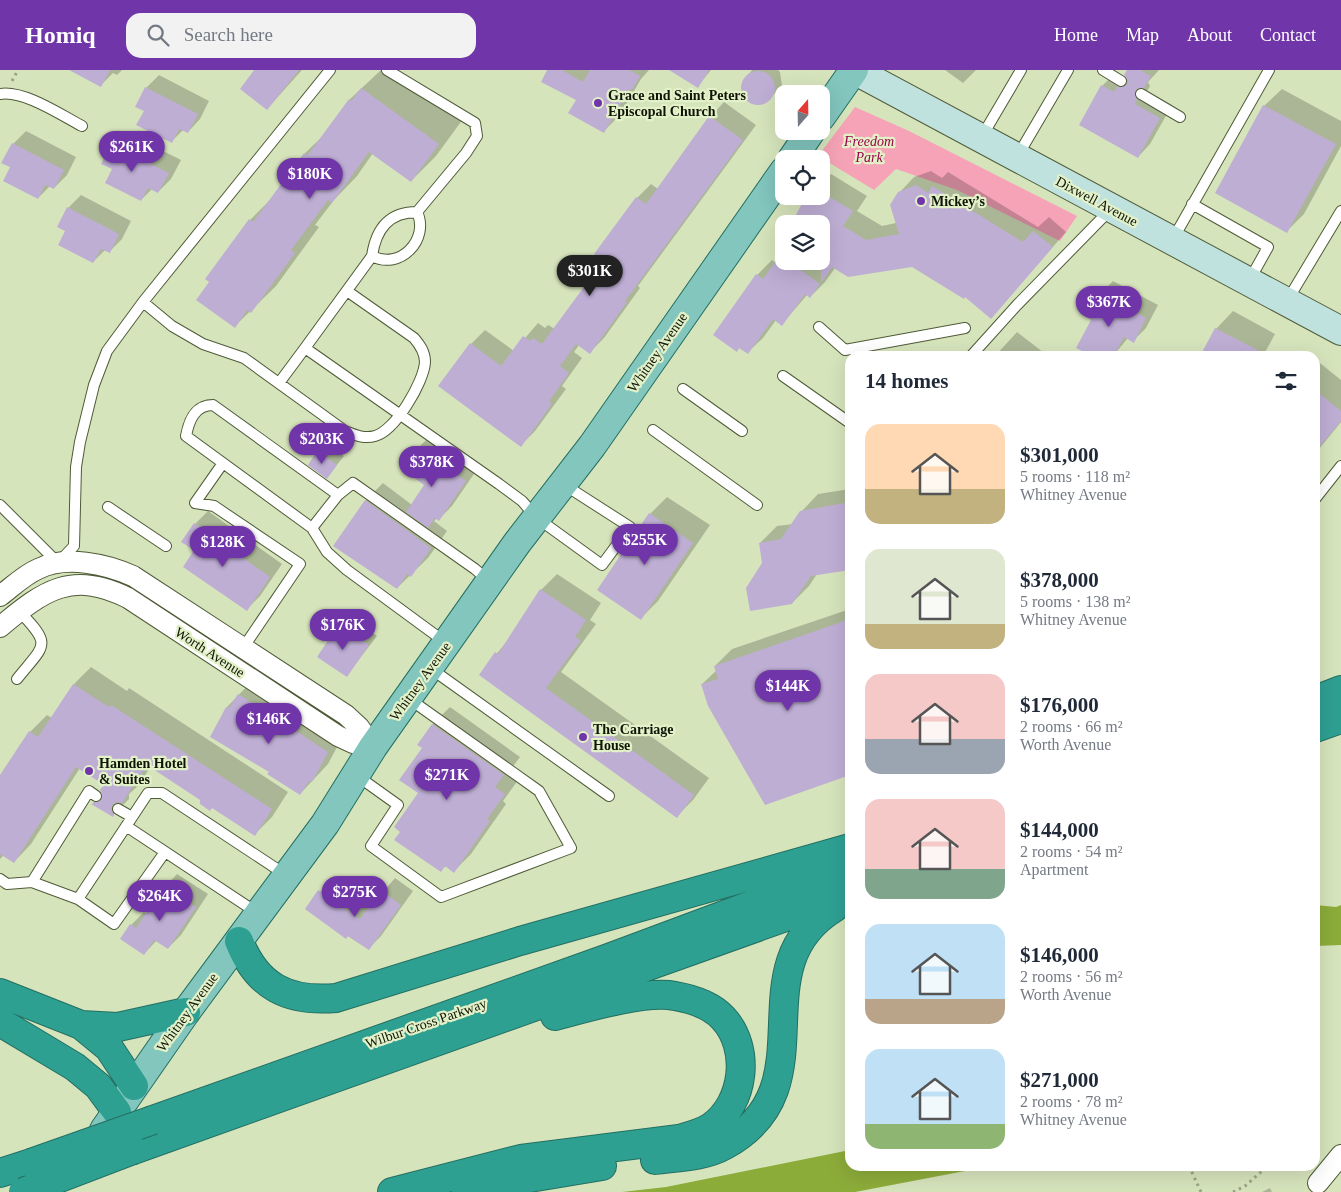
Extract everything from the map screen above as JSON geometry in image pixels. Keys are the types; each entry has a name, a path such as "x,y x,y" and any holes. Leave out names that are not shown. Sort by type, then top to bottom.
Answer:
{"highway":[{"path":"1320,698 1341,690"},
{"path":"1320,726 1341,719"},
{"path":"239,941 247,961 263,979 277,989 304,999 336,998 520,941 845,849"},
{"name":"Wilbur Cross Parkway","path":"0,1173 606,959 845,870"},
{"name":"Wilbur Cross Parkway","path":"23,1192 133,1150 845,898"},
{"path":"466,1192 499,1183 578,1169 698,1155 724,1145 746,1129 763,1112 775,1088 782,1065 785,978 798,942 807,929 822,915 845,899"},
{"path":"0,994 81,1025 118,1027 186,1012"},
{"path":"392,1192 521,1159 679,1139 697,1134 711,1127 722,1117 738,1090 742,1072 740,1050 733,1030 722,1017 707,1006 674,995 653,995 522,1025 480,1027"},
{"path":"0,1022 74,1067 98,1086 117,1112"},
{"path":"81,1025 109,1048 134,1086"}],"main road":[{"path":"830,104 854,70"},
{"name":"Dixwell Avenue","path":"854,70 1341,331"},
{"name":"Whitney Avenue","path":"59,1192 186,1012 325,824 373,747 490,582 592,446 775,184"}],"street":[{"path":"58,563 66,587"},
{"name":"Worth Avenue","path":"0,596 39,568 58,563 86,563 118,570 154,590 346,715 359,727 373,747"},
{"name":"Worth Avenue","path":"0,627 42,594 66,587 91,585 109,588 142,607 353,744 373,747"},
{"path":"142,607 154,590"},
{"path":"280,697 291,680"},
{"path":"1318,1183 1341,1155"}],"lane":[{"path":"0,506 58,563 74,546 76,467 80,442 94,385 108,351 143,302 330,70"},
{"path":"279,383 372,256 376,240 388,222 396,214 417,212 466,153 477,136 475,123 386,70"},
{"path":"981,139 1021,70"},
{"path":"1016,158 1068,70"},
{"path":"1103,70 1121,81"},
{"path":"1172,240 1269,70"},
{"path":"0,94 6,93 25,97 82,126"},
{"path":"1141,94 1180,117"},
{"path":"1192,204 1268,246 1249,281"},
{"path":"976,351 1017,305 1112,208"},
{"path":"1287,302 1341,211"},
{"path":"372,256 391,262 405,255 418,239 422,222 417,212"},
{"path":"143,302 172,326 203,344 244,358 345,431 358,437 375,436 386,432 401,414 423,374 425,360 421,347 414,338 347,291"},
{"path":"819,327 845,350 964,328"},
{"path":"306,348 522,501 537,518 602,565 630,527 562,484"},
{"path":"783,376 845,419"},
{"path":"683,389 742,431"},
{"path":"338,495 213,405 204,405 189,422 186,436 312,528 327,552 347,570 447,644"},
{"path":"654,430 757,505"},
{"path":"223,464 195,503 214,506 300,564 243,648"},
{"path":"1320,493 1341,466"},
{"path":"312,528 338,495 353,483 475,569 490,582"},
{"path":"108,507 166,546"},
{"path":"17,679 42,648 44,641 19,611"},
{"path":"430,668 609,796"},
{"path":"356,774 398,804 371,846 441,897 571,848 539,791 408,698"},
{"path":"32,882 89,791 96,796"},
{"path":"78,899 148,793 162,794 286,876"},
{"path":"118,809 129,822 165,852 259,914"},
{"path":"0,879 7,884 32,882 78,899 114,924 165,852"}],"path":[{"path":"1191,1171 1201,1192"},
{"path":"1233,1192 1245,1186 1262,1171"}],"green space":[{"name":"Freedom Park","path":"855,107 909,131 1077,216 1060,241 957,190 896,169 874,190 830,163 830,150 823,150"}],"shaded area":[{"path":"758,72 770,76 774,88 770,100 758,104 746,100 742,88 746,76"},
{"path":"1320,905 1336,907 1341,905 1341,945 1320,946"},
{"path":"845,1151 845,1171 965,1171 855,1192 622,1192 666,1187"}],"building":[{"path":"69,70 110,70 101,87"},
{"path":"254,70 299,70 267,110 240,89"},
{"name":"Grace and Saint Peters Episcopal Church","path":"547,70 562,70 583,82 590,70 629,70 640,76 632,90 629,89 604,133 568,113 576,100 541,82"},
{"path":"669,70 709,70 698,88"},
{"path":"1127,70 1140,70 1151,76 1144,88 1138,88 1135,91 1137,100 1135,104 1160,118 1138,158 1079,125 1101,85 1114,92 1117,87 1127,85 1128,81 1124,75"},
{"path":"758,71 770,76 775,88 770,100 758,105 746,100 741,88 746,76"},
{"path":"145,87 198,114 188,133 179,129 172,143 136,125 144,111 135,107"},
{"path":"361,88 439,144 411,182 369,152 332,203 328,200 291,250 295,253 251,313 247,310 235,328 196,300 209,282 205,279 249,219 253,222 304,153 307,156 349,99 351,101"},
{"path":"1263,105 1336,144 1287,233 1215,193"},
{"path":"709,116 743,140 625,301 627,302 590,354 576,344 560,366 569,373 549,401 552,404 521,447 438,386 470,343 501,366 523,336 530,341 533,338 542,344 603,261 594,254 636,197 646,204"},
{"path":"12,143 64,170 54,189 45,185 38,199 3,181 10,167 1,163"},
{"path":"111,144 169,173 158,193 148,188 141,201 105,183 112,169 101,164"},
{"path":"916,185 928,193 932,186 1023,242 1033,231 1053,247 991,319 965,297 964,299 912,267 848,277 832,267 830,270 830,215 796,215 801,205 830,205 830,197 853,211 843,226 866,240 899,234 890,205 898,192"},
{"path":"67,207 119,234 110,253 101,249 93,263 58,245 65,231 57,227"},
{"path":"775,262 775,270 801,270 820,284 810,298 805,294 782,326 773,319 748,354 739,348 737,352 713,335 756,274 763,279"},
{"path":"821,270 830,270 821,283"},
{"path":"1099,293 1146,318 1134,343 1124,337 1117,351 1082,351 1076,348 1091,320 1086,317"},
{"path":"1215,328 1259,351 1203,351"},
{"path":"1320,394 1341,411 1341,421 1320,446"},
{"path":"417,448 466,481 439,521 435,518 428,528 406,512 424,485 402,469"},
{"path":"317,451 337,465 327,479 308,465"},
{"path":"365,500 431,548 411,577 407,574 397,589 333,546"},
{"path":"845,503 845,571 811,576 792,604 750,611 746,588 762,563 759,543 781,539 800,511"},
{"path":"649,513 693,543 641,620 597,590"},
{"path":"194,523 270,577 247,611 183,567 194,550 181,542"},
{"path":"540,589 586,620 575,637 581,640 546,688 694,795 677,818 479,675 495,652 498,654"},
{"path":"845,621 845,777 765,805 708,706 701,684 718,679 714,666"},
{"path":"339,624 369,645 347,677 317,657"},
{"path":"73,684 109,707 111,705 272,809 255,836 212,808 210,811 200,804 200,800 147,765 122,803 117,802 112,805 113,817 91,804 102,800 100,790 104,785 76,767 14,863 0,854 0,775 29,731 38,737"},
{"path":"238,694 271,715 268,719 293,735 296,731 328,752 312,782 309,781 300,795 267,774 269,772 210,737 226,707 229,708"},
{"path":"432,724 504,775 495,787 505,794 487,819 490,821 454,873 445,866 441,872 394,840 400,832 394,827 418,793 399,780 422,748 417,745"},
{"path":"164,886 196,907 168,949 154,940 144,955 120,939 130,924 136,928"},
{"path":"318,890 360,919 381,890 401,905 369,950 348,936 346,939 305,909"}],"place":[{"name":"Grace and Saint Peters Episcopal Church","path":"598,103"},
{"name":"Mickey’s","path":"921,201"},
{"name":"The Carriage House","path":"583,737"},
{"name":"Hamden Hotel & Suites","path":"89,771"}]}
